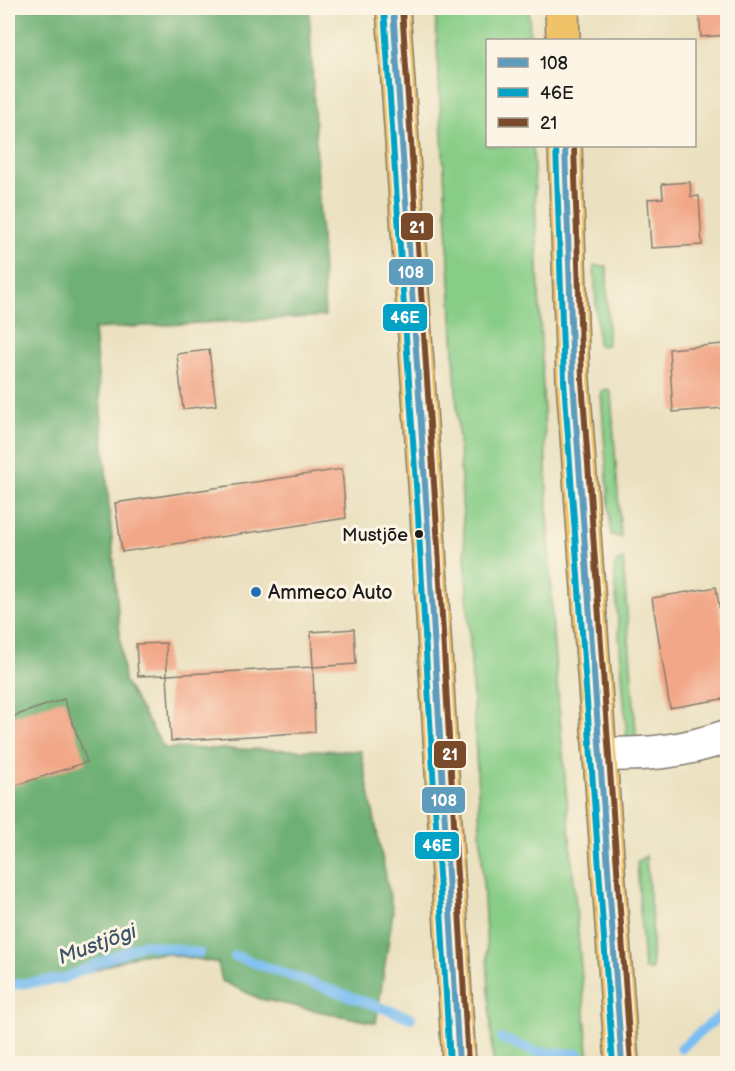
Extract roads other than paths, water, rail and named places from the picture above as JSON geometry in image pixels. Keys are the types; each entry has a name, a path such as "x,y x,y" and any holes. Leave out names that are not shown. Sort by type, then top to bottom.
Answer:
{"main road":[{"path":"393,8 427,514 459,1064"},
{"path":"562,8 563,39"},
{"path":"565,147 573,380 622,1064"}],"street":[{"path":"600,754 648,755 693,748 728,736"}],"waterway":[{"name":"Mustjõgi","path":"8,985 62,979 143,944 199,953"},
{"name":"Mustjõgi","path":"235,956 411,1018"},
{"name":"Mustjõgi","path":"681,1048 728,1009"},
{"name":"Mustjõgi","path":"502,1039 537,1052 579,1054"}],"place":[{"name":"Mustjõe","path":"419,534"},
{"name":"Ammeco Auto","path":"256,592"}]}
